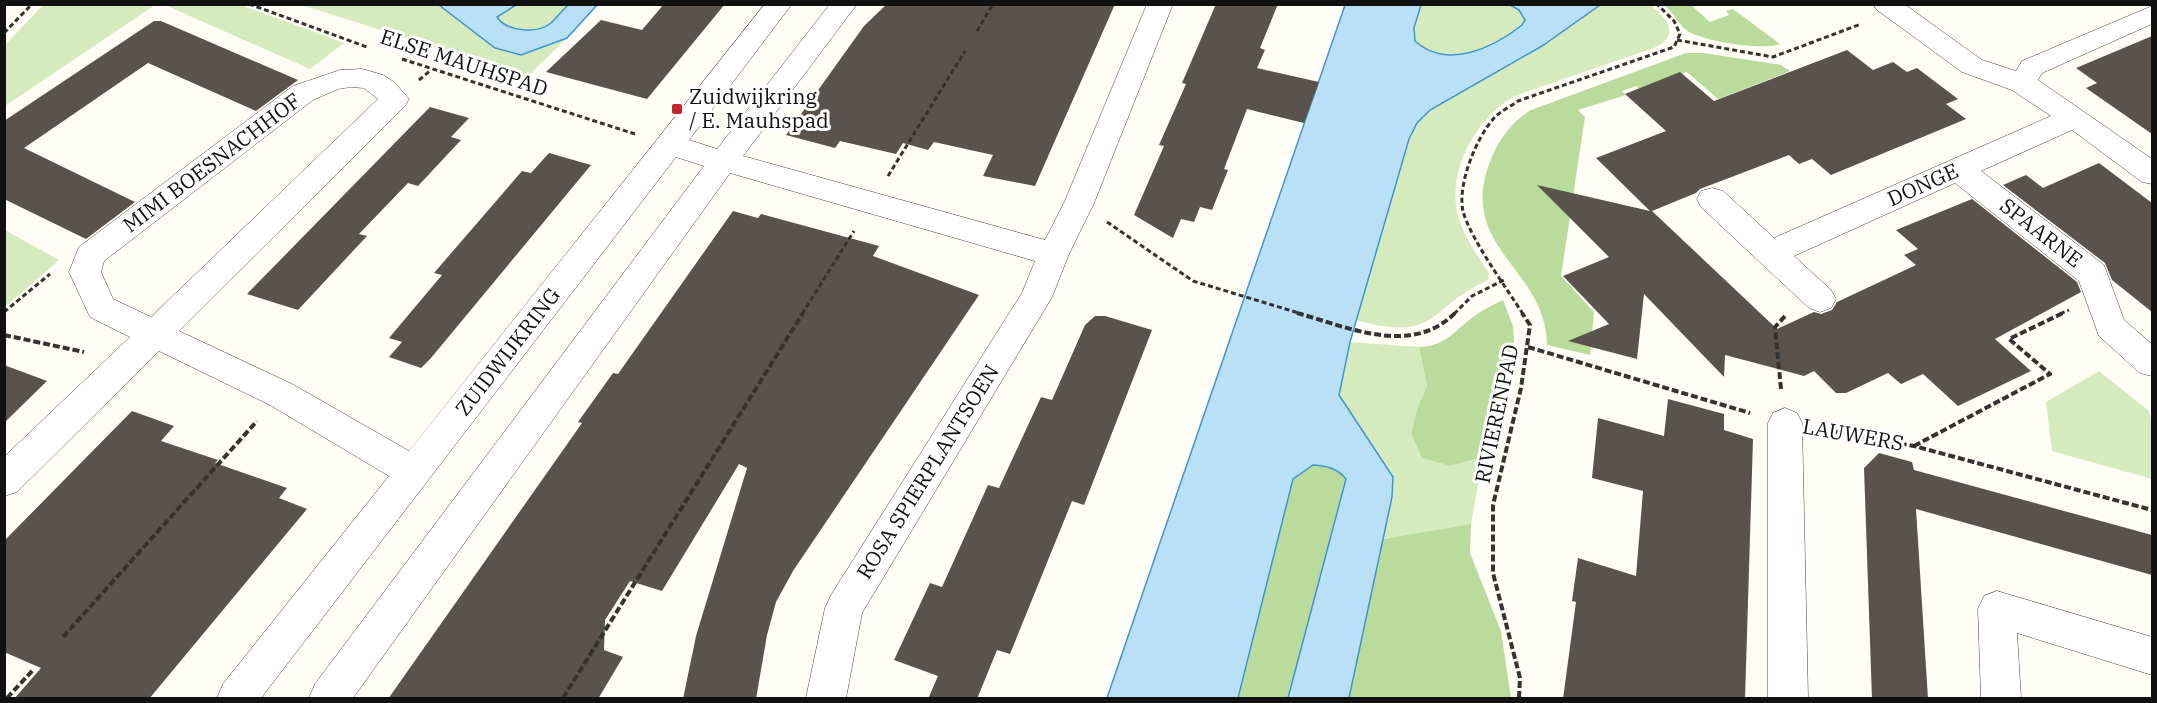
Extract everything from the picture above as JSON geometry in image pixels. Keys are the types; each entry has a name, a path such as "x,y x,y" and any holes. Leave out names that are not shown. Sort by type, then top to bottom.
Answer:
{"street":[{"name":"ZUIDWIJKRING","path":"237,699 779,4"},
{"path":"329,699 723,162 844,4"},
{"name":"ROSA SPIERPLANTSOEN","path":"825,699 844,608 1036,297 1053,254 1079,203 1160,4"},
{"path":"1891,8 1971,66 2022,83 2074,117 2152,174"},
{"path":"2022,83 2032,67 2152,14"},
{"name":"MIMI BOESNACHHOF","path":"90,255 303,93 334,80 370,78 385,87 395,99 137,351"},
{"name":"DONGE","path":"1771,253 2074,117"},
{"path":"670,145 870,204 1053,254"},
{"name":"SPAARNE","path":"1958,169 2092,274 2110,327 2152,363"},
{"path":"1712,199 1820,298"},
{"path":"90,255 85,272 101,308 137,351 282,395 414,472"},
{"path":"4,481 137,351"},
{"name":"LAUWERS","path":"1785,423 1788,699"},
{"path":"2001,699 1997,609 2152,656"}],"path":[{"path":"4,33 32,4"},
{"name":"ELSE MAUHSPAD","path":"249,4 375,50"},
{"path":"977,31 993,4"},
{"path":"1657,4 1674,21 1680,34 1677,40 1773,57 1891,8"},
{"name":"RIVIERENPAD","path":"1519,699 1520,678 1493,573 1493,505 1528,347 1530,325 1504,280 1479,244 1462,210 1465,177 1479,140 1496,116 1518,101 1674,47 1677,40"},
{"path":"563,699 965,51"},
{"name":"ELSE MAUHSPAD","path":"397,58 670,145"},
{"path":"1079,203 1193,281 1233,295 1376,335 1406,337 1427,332 1452,316 1472,296 1504,280"},
{"path":"4,312 64,261 90,255"},
{"path":"1914,446 2050,374 2009,339 2100,296"},
{"path":"1528,347 1785,423 1775,327 1784,316 1820,298"},
{"path":"4,335 137,351"},
{"path":"63,637 282,395"},
{"name":"LAUWERS","path":"1785,423 1914,446 2152,510"},
{"path":"7,699 33,670"}],"green space":[{"path":"43,5 155,5 5,106 5,45"},
{"path":"165,5 241,5 344,43 310,69"},
{"path":"302,5 439,5 495,48 521,55 567,38 527,77"},
{"path":"516,5 568,5 545,27 522,30 508,25 497,16"},
{"path":"1421,5 1510,5 1519,10 1525,20 1503,39 1487,46 1469,52 1435,53 1422,48 1413,37"},
{"path":"1600,5 1650,5 1666,21 1669,27 1667,38 1654,48 1517,95 1502,104 1478,130 1461,163 1455,199 1461,224 1471,246 1489,273 1488,280 1418,325 1383,326 1356,320 1407,145 1417,123 1427,112 1542,46"},
{"path":"1664,5 1691,5 1710,22 1729,15 1726,11 1733,9 1780,44 1761,46 1731,44 1703,37 1685,29"},
{"path":"1686,53 1703,53 1781,65 1790,71 1718,99 1687,72 1641,90 1636,86 1622,91 1626,95 1578,110 1585,117 1561,276 1594,312 1590,355 1547,345 1543,318 1533,296 1505,256 1484,215 1483,189 1491,159 1512,125 1531,110"},
{"path":"5,230 59,260 5,307"},
{"path":"1503,300 1513,326 1514,341 1483,457 1450,466 1422,458 1411,434 1417,409 1427,386 1419,347 1443,341 1476,314"},
{"path":"1350,342 1419,347 1427,386 1417,409 1411,434 1422,458 1450,466 1483,457 1471,524 1383,539 1392,497 1339,395"},
{"path":"2099,371 2149,411 2152,423 2152,479 2052,451 2046,402"},
{"path":"1313,465 1331,468 1346,479 1288,698 1238,698 1293,478"},
{"path":"1471,524 1470,553 1501,631 1511,698 1349,698 1383,539"}],"water":[{"path":"439,5 516,5 497,17 508,26 530,30 545,27 568,5 597,5 567,38 521,55 495,48"},
{"path":"1345,5 1421,5 1414,28 1415,41 1428,50 1455,55 1484,48 1522,25 1525,20 1519,10 1510,5 1600,5 1542,46 1430,110 1417,123 1409,139 1350,342 1339,395 1393,477 1392,497 1349,698 1288,698 1346,479 1331,468 1313,465 1293,479 1238,698 1107,698 1226,350"}],"building":[{"path":"664,4 725,4 647,99 546,72 601,20 642,30"},
{"path":"887,4 1115,4 1035,186 983,176 993,155 934,142 928,150 903,143 896,154 840,141 835,148 786,135 864,26"},
{"path":"1216,4 1278,4 1260,48 1265,50 1257,68 1319,82 1304,123 1247,109 1224,169 1228,170 1212,210 1200,207 1194,222 1181,219 1173,238 1134,215 1164,146 1159,145 1186,84 1182,83"},
{"path":"154,21 161,21 298,80 256,111 148,63 24,148 135,202 86,239 4,199 4,121"},
{"path":"2152,36 2152,134 2086,88 2097,83 2076,68"},
{"path":"1847,50 1873,70 1893,62 1907,72 1917,68 1958,99 1946,104 1966,119 1831,175 1812,159 1799,164 1789,155 1700,189 1696,193 1652,211 1777,329 1814,312 1821,314 1832,310 1837,302 1916,265 1904,255 1918,249 1896,230 1972,199 2077,282 2081,292 1995,339 2031,371 1958,406 1923,374 1901,384 1888,373 1846,393 1836,393 1814,371 1804,376 1725,355 1724,377 1644,294 1637,359 1568,341 1609,324 1563,276 1609,257 1537,185 1650,211 1596,158 1666,131 1625,94 1680,72 1714,101"},
{"path":"430,107 469,118 451,137 461,140 418,186 408,183 359,234 367,236 298,310 247,294"},
{"path":"549,153 591,165 421,368 389,357 402,342 389,338 442,275 434,273 522,171 531,173"},
{"path":"2099,163 2152,203 2152,312 2112,280 2105,263 2003,185 2026,175 2043,188"},
{"path":"733,211 758,218 761,214 879,246 873,256 979,295 793,571 776,602 767,635 756,699 683,699 696,636 747,468 739,464 662,591 630,581 605,620 604,650 623,657 598,699 388,699 582,423 578,422 613,373 618,374"},
{"path":"1095,316 1105,316 1152,330 1084,505 1072,501 1010,654 997,650 977,699 928,699 938,676 894,660 930,583 942,587 988,485 999,488 1041,397 1052,400 1085,325"},
{"path":"4,365 47,381 4,423"},
{"path":"1668,399 1724,414 1724,430 1753,439 1745,699 1563,699 1576,602 1572,601 1578,558 1636,576 1643,491 1592,478 1598,418 1664,436"},
{"path":"132,411 174,426 161,441 218,460 215,463 287,488 279,498 307,509 149,699 14,699 41,668 4,652 4,541"},
{"path":"1879,453 1912,462 1914,470 2152,535 2152,575 1916,509 1928,699 1872,699 1864,468"}],"place":[{"name":"Zuidwijkring / E. Mauhspad","path":"677,109"}]}
